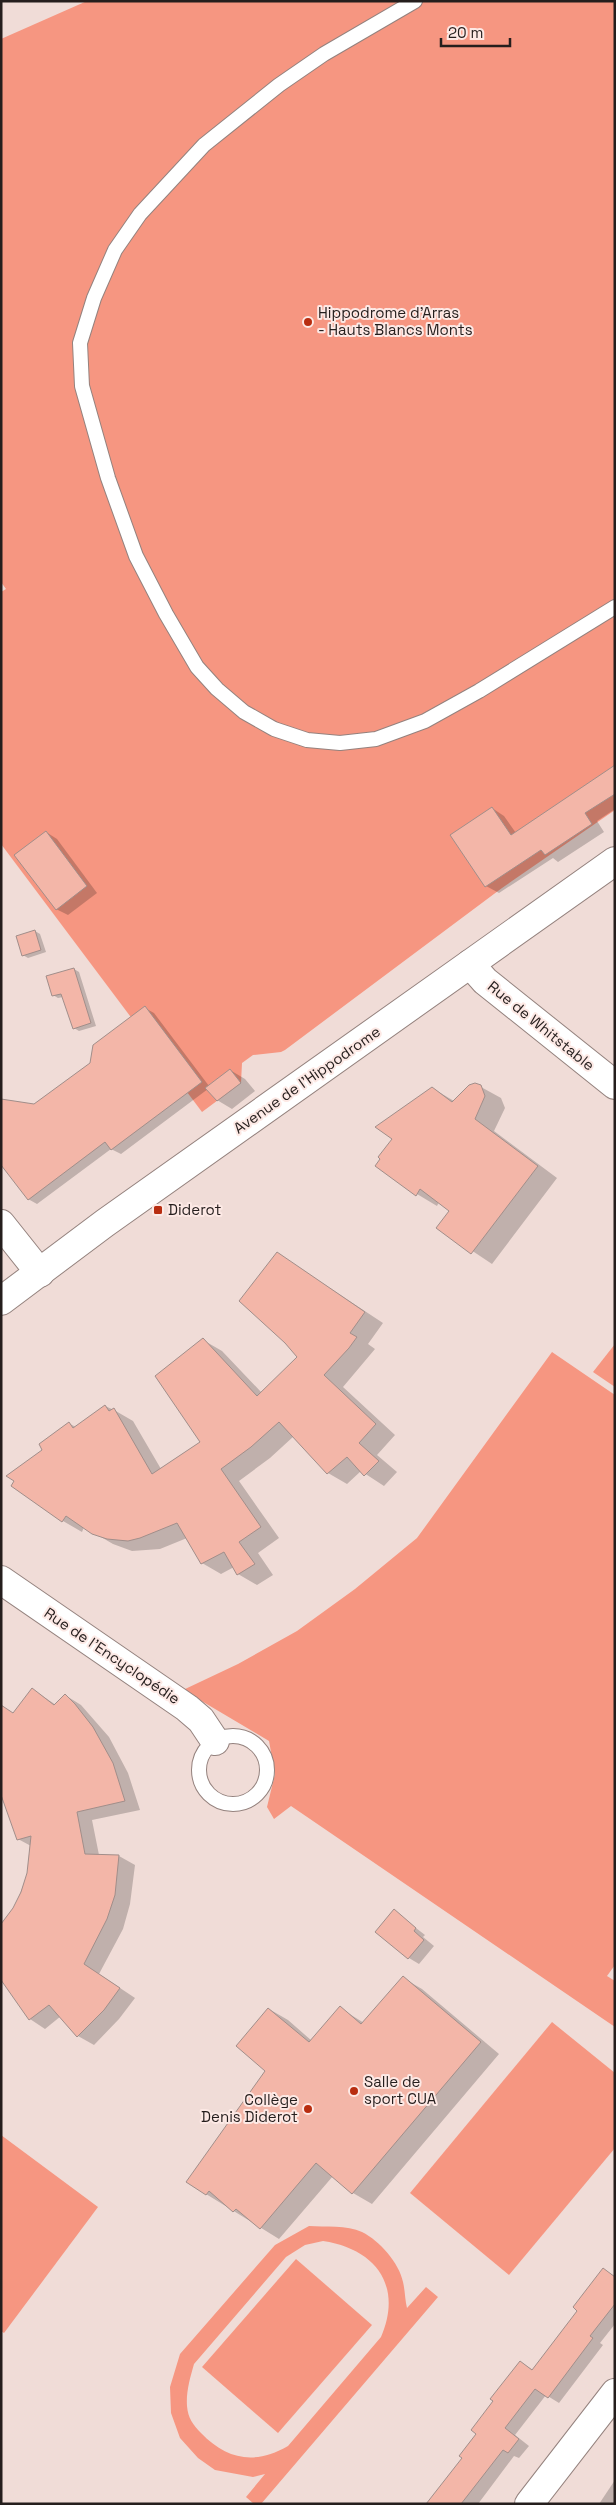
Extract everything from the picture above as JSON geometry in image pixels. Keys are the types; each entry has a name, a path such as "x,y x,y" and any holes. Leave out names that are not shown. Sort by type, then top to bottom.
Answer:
{"street":[{"name":"Avenue de l'Hippodrome","path":"1,1301 105,1224 615,861"},
{"name":"Rue de Whitstable","path":"470,964 485,981 615,1086"},
{"path":"1,1224 40,1273"},
{"name":"Rue de l'Encyclopédie","path":"1,1580 187,1708 201,1720 215,1740"},
{"path":"528,2504 615,2393"}],"lane":[{"path":"415,1 324,54 279,85 204,145 140,214 115,250 94,298 80,343 82,386 108,478 136,556 197,668 217,689 244,712 274,729 306,740 340,743 376,739 425,721 480,692 615,607"},
{"path":"225,1736 246,1738 256,1744 263,1752 267,1763 267,1774 264,1784 251,1799 243,1803 225,1804 208,1794 202,1786 198,1776 201,1755 215,1740 225,1736"}],"shaded area":[{"name":"Hippodrome d'Arras - Hauts Blancs Monts","path":"87,1 615,1 615,810 502,888 285,1050 253,1055 242,1063 241,1083 202,1112 1,844 1,592 6,589 1,582 1,39"},
{"path":"615,1344 615,1387 593,1372"},
{"path":"552,1352 615,1395 615,1965 607,1976 615,1981 615,2027 291,1806 274,1819 267,1807 275,1774 269,1741 183,1690 238,1664 297,1631 355,1589 417,1538"},
{"path":"552,2022 615,2073 615,2148 509,2275 410,2193"},
{"path":"1,2135 98,2207 4,2333 1,2331"},
{"path":"309,2226 343,2227 356,2230 369,2236 393,2260 401,2275 407,2308 426,2287 438,2297 261,2504 254,2504 246,2497 265,2474 253,2477 215,2470 198,2458 180,2438 171,2413 170,2387 180,2354 275,2245","holes":["323,2241 342,2245 358,2252 370,2261 380,2273 386,2286 389,2302 387,2319 381,2337 288,2446 264,2456 253,2457 242,2457 221,2449 198,2430 188,2414 187,2396 194,2364 286,2257 305,2245"]},
{"path":"296,2259 372,2325 278,2433 202,2367"}],"building":[{"path":"615,765 615,794 585,813 592,824 545,855 541,850 485,887 450,835 492,807 511,835"},
{"path":"46,831 87,886 56,910 14,855"},
{"path":"35,930 41,950 22,956 16,936"},
{"path":"74,968 91,1023 73,1029 61,994 52,996 46,976"},
{"path":"145,1006 202,1082 111,1150 105,1142 28,1200 1,1165 1,1099 34,1104 90,1063 93,1045"},
{"path":"230,1069 241,1083 217,1101 205,1088"},
{"path":"475,1083 481,1085 485,1096 475,1119 538,1166 471,1254 436,1228 449,1211 420,1189 416,1196 375,1166 380,1159 378,1157 392,1139 375,1127 432,1087 452,1102 469,1085"},
{"path":"277,1252 365,1312 350,1333 357,1337 324,1375 376,1424 359,1443 379,1461 364,1476 347,1457 327,1474 279,1422 251,1447 221,1469 261,1527 239,1542 255,1564 237,1575 224,1552 201,1564 177,1523 128,1541 107,1539 92,1534 66,1516 62,1522 11,1486 14,1481 6,1476 42,1450 39,1444 69,1422 73,1428 105,1405 109,1411 114,1408 152,1474 200,1442 155,1376 203,1338 257,1396 297,1357 285,1343 239,1301"},
{"path":"32,1688 54,1705 65,1694 75,1704 93,1727 113,1763 125,1801 77,1812 85,1854 119,1855 115,1895 107,1919 84,1964 120,1988 104,2010 77,2037 49,2005 29,2020 1,1980 1,1924 13,1908 21,1892 27,1873 31,1836 17,1840 1,1795 1,1705 13,1713"},
{"path":"394,1909 416,1928 414,1931 424,1940 408,1959 375,1932"},
{"name":"Salle de sport CUA","path":"403,1976 481,2042 352,2194 316,2163 260,2229 236,2209 233,2212 209,2191 206,2195 186,2182 265,2071 236,2046 268,2008 309,2042 340,2006 361,2024"},
{"path":"603,2268 615,2277 615,2304 590,2336 593,2338 548,2398 535,2389 505,2428 519,2439 508,2453 503,2450 461,2504 426,2504 462,2458 459,2456 476,2434 471,2430 493,2401 490,2399 520,2361 532,2370 577,2311 573,2307"}],"place":[{"name":"Hippodrome d'Arras - Hauts Blancs Monts","path":"308,322"},
{"name":"Diderot","path":"158,1210"},
{"name":"Salle de sport CUA","path":"354,2091"},
{"name":"Collège Denis Diderot","path":"308,2109"}]}
